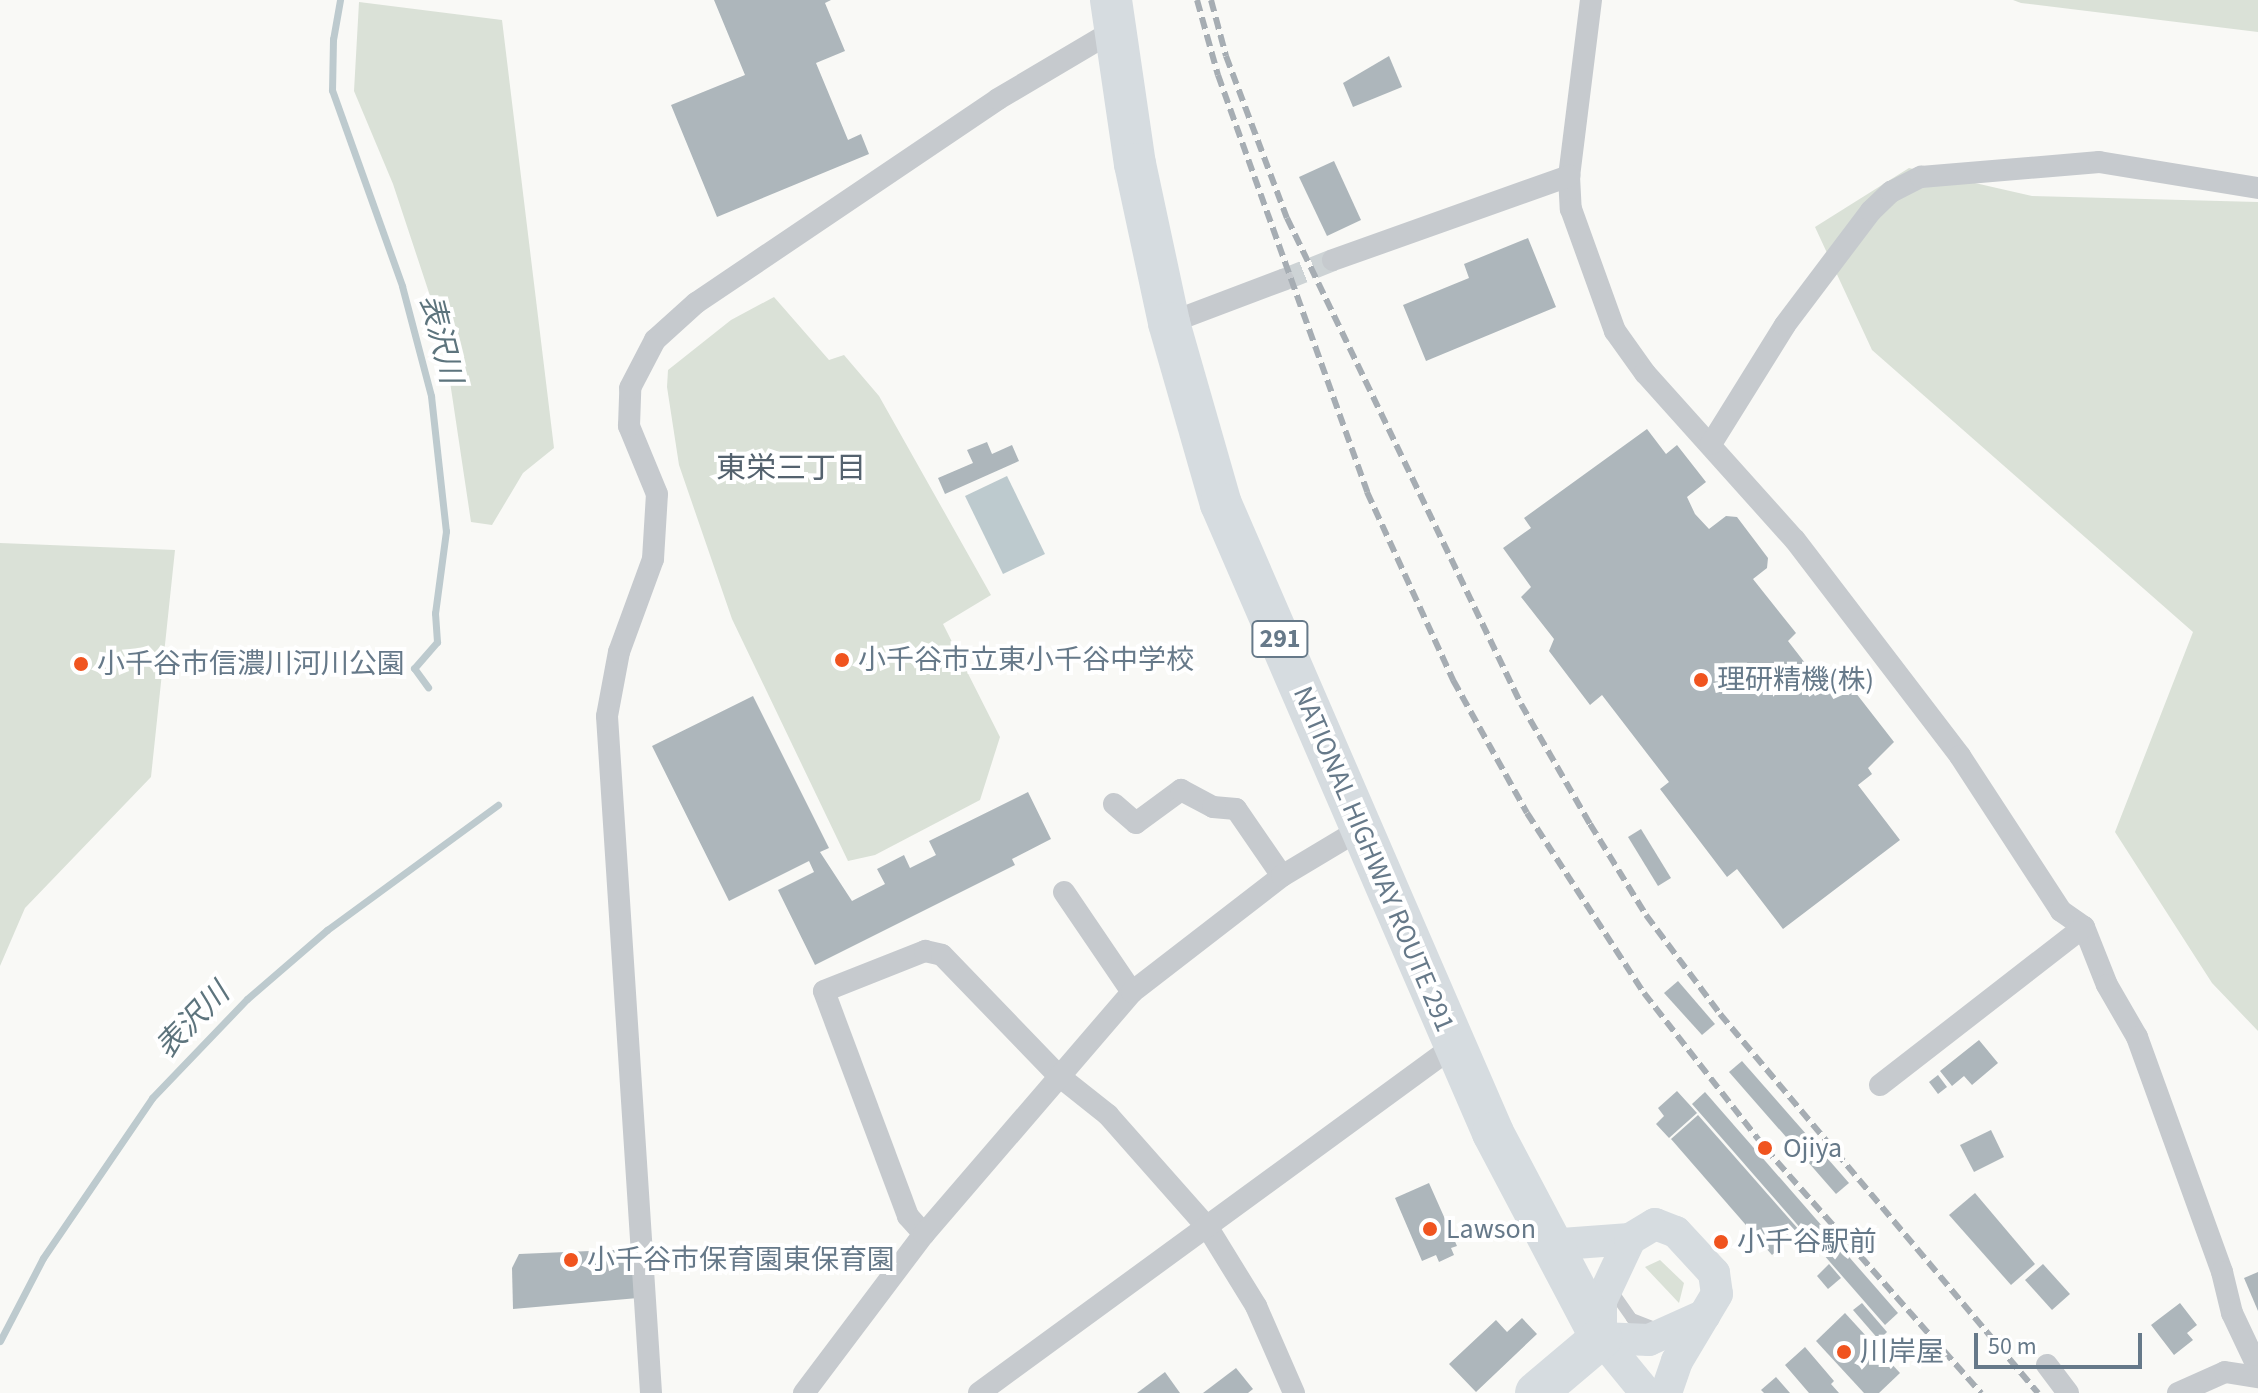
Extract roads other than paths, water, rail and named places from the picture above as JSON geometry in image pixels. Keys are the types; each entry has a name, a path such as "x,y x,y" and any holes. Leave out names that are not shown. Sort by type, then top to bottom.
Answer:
{"highway":[{"name":"NATIONAL HIGHWAY ROUTE 291","path":"1112,16 1169,323 1221,504 1359,830 1455,1045 1548,1245 1601,1338"},
{"path":"1536,1393 1601,1338"}],"street":[{"path":"1591,0 1569,176 1571,209 1615,331 1795,540 1960,756 2061,911 2084,927 2107,985 2137,1037 2222,1272 2232,1313 2258,1368"},
{"path":"651,1393 607,716 619,652 654,546 657,494 629,426 630,388 655,340 696,303 998,99 1112,16"},
{"path":"1711,444 1785,325 1871,211 1891,192 1921,177 2099,162 2258,188"},
{"path":"1333,260 1569,176"},
{"path":"1169,323 1227,296 1283,280"},
{"path":"1114,804 1136,823 1181,790 1213,807 1236,809 1257,832 1282,876"},
{"path":"813,1390 924,1234 1132,992 1282,876 1359,830"},
{"path":"1064,892 1132,992"},
{"path":"1880,1085 2084,927"},
{"path":"924,1234 908,1216 824,991 925,951 942,955 1059,1076 1108,1115 1208,1228 1270,1332 1294,1393"},
{"path":"979,1393 1455,1045"},
{"path":"1548,1245 1630,1239 1655,1224 1676,1232 1714,1273 1717,1294 1677,1361 1666,1393"},
{"path":"1630,1239 1601,1301 1601,1338 1646,1393"},
{"path":"1601,1338 1632,1343 1676,1329 1705,1315"},
{"path":"2047,1365 2068,1393"},
{"path":"2178,1393 2225,1372 2258,1377"}],"lane":[{"path":"1611,1278 1614,1298 1631,1318 1646,1326 1676,1329"}],"waterway":[{"name":"表沢川","path":"340,0 333,39 332,90 402,286 431,396 446,531 435,613 437,642 414,668 428,687"},
{"name":"表沢川","path":"0,1341 43,1258 152,1098 247,999 327,930 498,805"}],"tunnel":[{"path":"1283,280 1333,260"}],"railway":[{"path":"1197,0 1218,75 1367,492 1453,680 1527,813 1644,993 1765,1148 1981,1393"},
{"path":"1211,0 1226,56 1287,218 1521,704 1590,824 1646,915 1720,1014 2038,1393"}],"place":[{"name":"小千谷市立東小千谷中学校","path":"842,660"},
{"name":"小千谷市信濃川河川公園","path":"81,664"},
{"name":"理研精機(株)","path":"1701,680"},
{"name":"Ojiya","path":"1765,1148"},
{"name":"Lawson","path":"1430,1229"},
{"name":"小千谷駅前","path":"1721,1242"},
{"name":"小千谷市保育園東保育園","path":"571,1260"},
{"name":"川岸屋","path":"1844,1352"}],"district":[{"name":"東栄三丁目","path":"791,469"}]}
